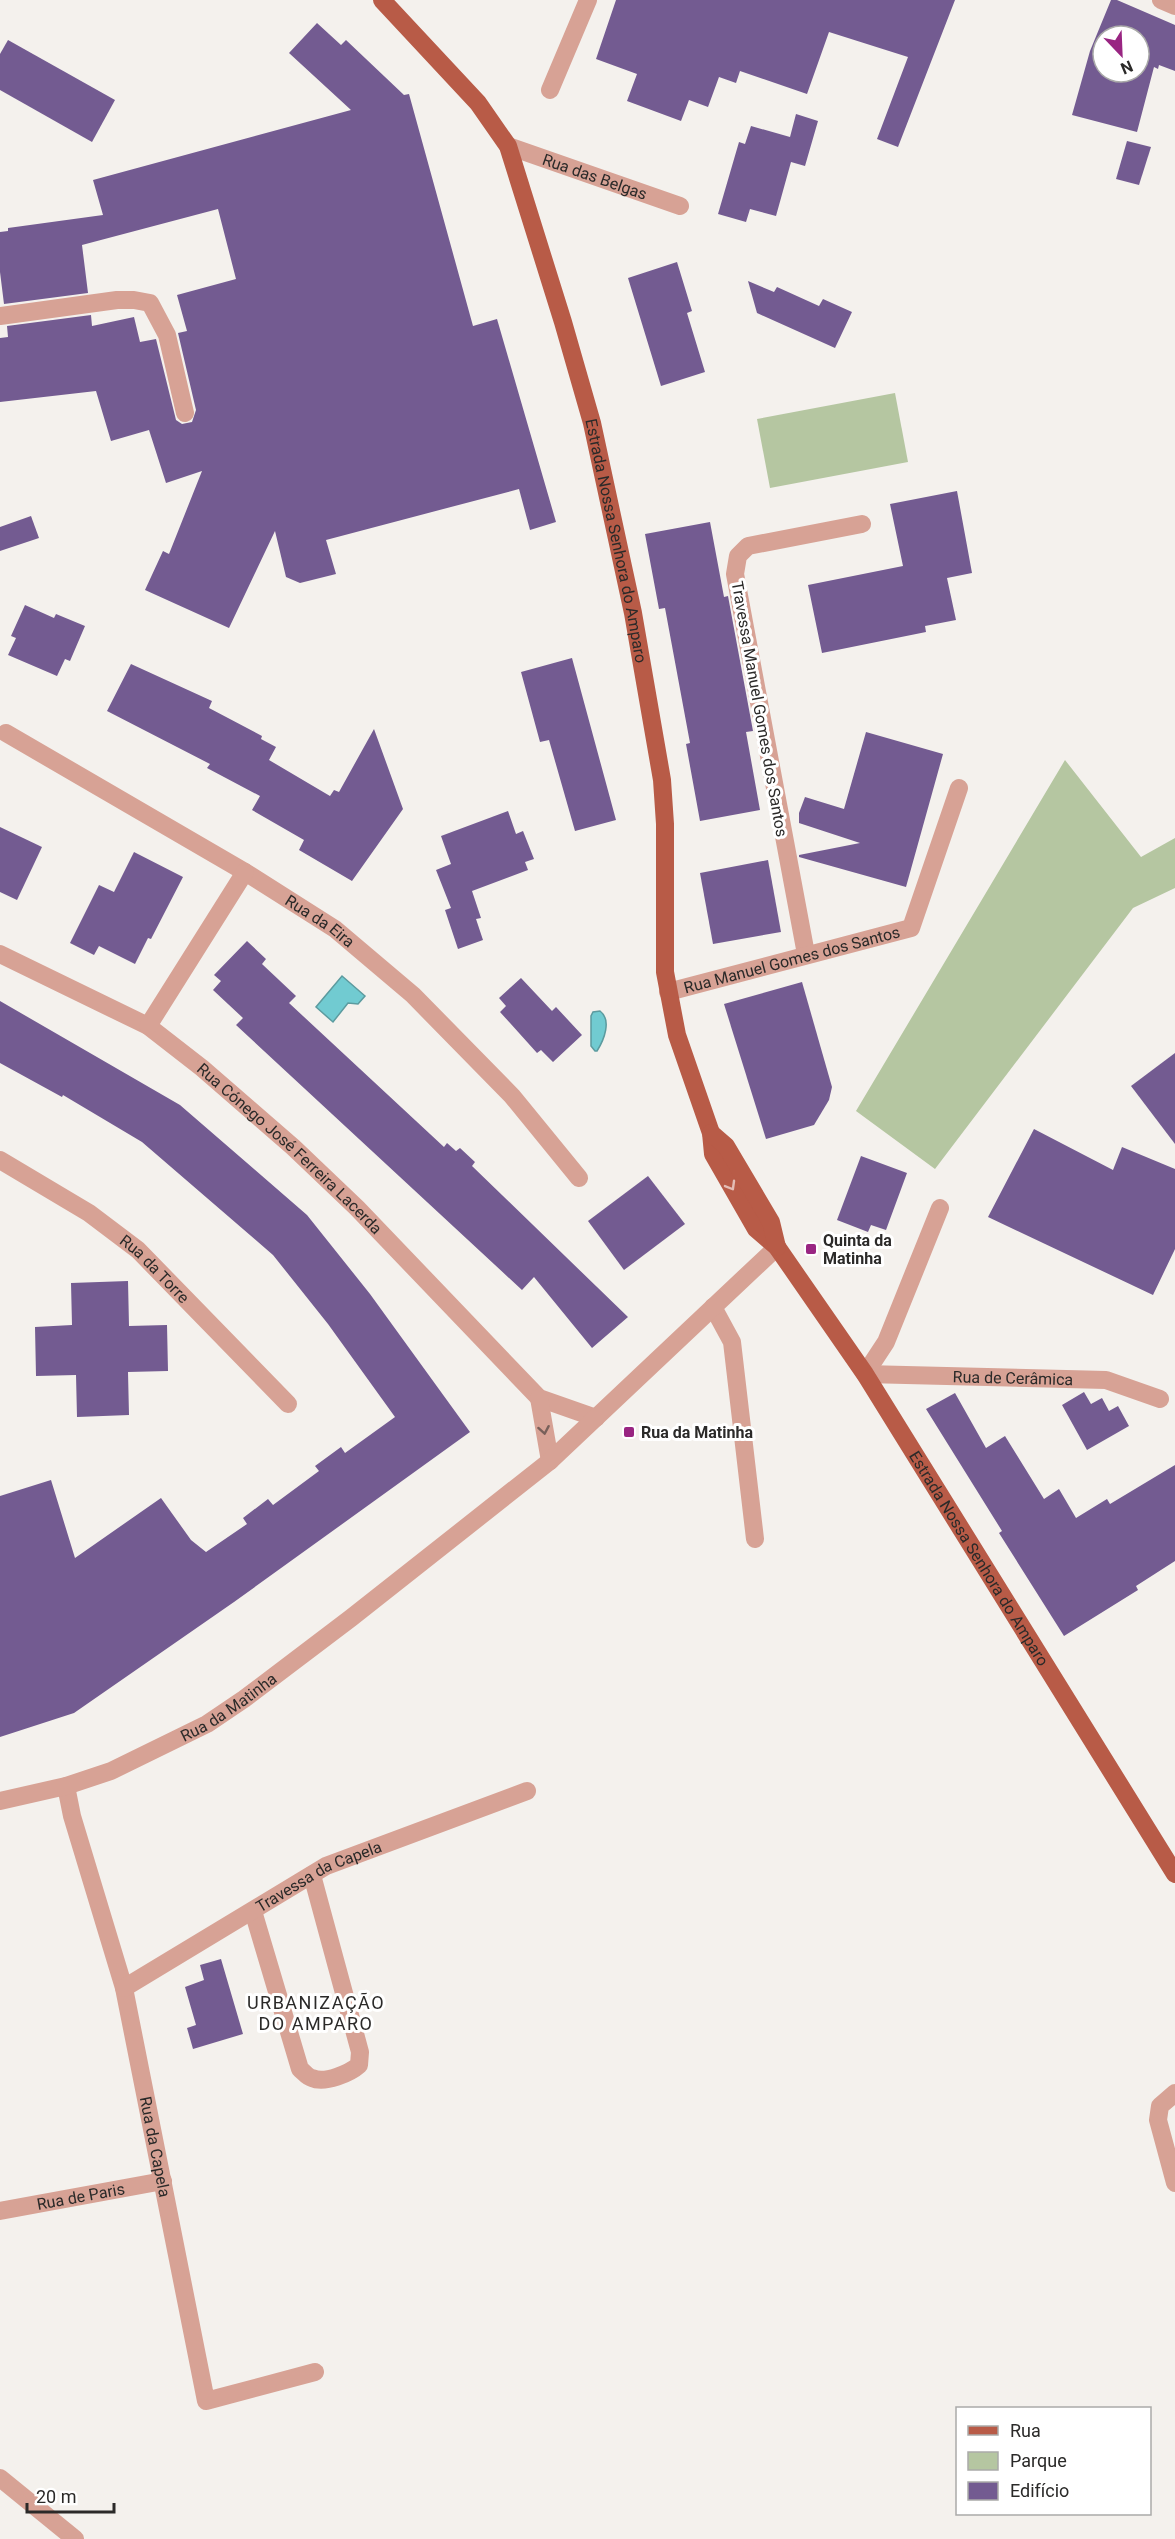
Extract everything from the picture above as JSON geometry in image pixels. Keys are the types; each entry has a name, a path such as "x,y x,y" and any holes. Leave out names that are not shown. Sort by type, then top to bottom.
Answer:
{"main road":[{"name":"Estrada Nossa Senhora do Amparo","path":"382,0 478,103 508,146 563,322 592,423 633,613 662,780 665,824 664,955 668,992 676,1035 711,1133 726,1146 771,1222 777,1247 865,1374 1175,1874"}],"street":[{"path":"550,90 588,0"},
{"path":"1161,0 1175,6"},
{"name":"Rua das Belgas","path":"508,146 680,206"},
{"path":"0,316 117,300 150,303 167,335 185,413"},
{"name":"Travessa Manuel Gomes dos Santos","path":"806,954 735,574 738,556 748,546 862,524"},
{"name":"Rua da Eira","path":"6,733 245,872 335,929 413,995 512,1096 579,1178"},
{"name":"Rua Manuel Gomes dos Santos","path":"668,992 910,928 959,788"},
{"path":"148,1026 245,872"},
{"name":"Rua Cónego José Ferreira Lacerda","path":"0,954 148,1026 210,1075 293,1147 349,1201 539,1398 596,1418"},
{"name":"Rua da Torre","path":"0,1161 89,1214 138,1250 288,1404"},
{"path":"865,1374 886,1342 940,1208"},
{"name":"Rua da Matinha","path":"0,1801 66,1786 111,1771 207,1724 244,1699 550,1461 777,1247"},
{"path":"714,1307 732,1342 755,1539"},
{"name":"Rua de Cerâmica","path":"865,1374 1106,1380 1160,1398"},
{"path":"539,1398 550,1461"},
{"name":"Rua da Capela","path":"66,1786 72,1816 124,1988 206,2401 315,2372"},
{"name":"Travessa da Capela","path":"124,1988 326,1866 527,1791"},
{"path":"253,1911 300,2068 309,2078 318,2080 351,2072 359,2065 360,2052 312,1875"},
{"path":"1175,2093 1166,2098 1158,2112 1175,2183"},
{"name":"Rua de Paris","path":"0,2211 163,2181"},
{"path":"0,2478 75,2539"}],"green space":[{"path":"895,393 908,462 770,488 757,419"},
{"path":"1065,760 1141,857 1175,838 1175,888 1133,908 935,1169 856,1111"}],"water":[{"path":"342,976 365,996 358,1004 348,1003 333,1022 316,1007"},
{"path":"600,1011 606,1020 606,1030 600,1046 595,1051 591,1046 591,1016 593,1012"}],"building":[{"path":"616,0 955,0 898,147 877,139 908,57 829,32 807,94 740,71 736,83 719,77 708,107 689,100 681,121 627,101 637,74 596,59"},
{"path":"1111,0 1117,0 1175,25 1175,71 1159,65 1158,69 1154,67 1151,78 1151,24 1101,24"},
{"path":"317,23 341,45 346,40 404,95 409,94 473,326 497,319 556,522 530,530 519,489 326,540 336,574 300,583 286,577 275,531 229,628 145,590 163,551 169,554 202,471 166,483 149,430 111,441 96,391 0,402 0,338 8,337 7,326 91,315 92,326 134,317 140,342 156,339 176,420 182,424 192,422 196,410 178,333 187,331 177,295 236,279 218,209 82,245 88,293 4,304 0,272 0,232 8,231 8,228 103,215 93,180 351,110 289,53"},
{"path":"8,40 115,100 92,142 0,90 0,54"},
{"path":"1091,49 1091,84 1150,84 1137,132 1072,115"},
{"path":"796,114 818,121 805,166 791,162 776,216 750,209 746,222 718,214 739,142 745,144 751,126 790,137"},
{"path":"1127,141 1151,147 1139,185 1116,179"},
{"path":"677,262 692,311 687,313 705,372 661,386 628,278"},
{"path":"748,281 774,292 777,287 819,306 823,299 852,312 835,348 757,313"},
{"path":"957,491 972,573 947,578 956,620 925,626 926,632 822,653 808,585 903,566 890,504"},
{"path":"31,516 39,538 0,551 0,527"},
{"path":"710,522 724,597 728,596 753,731 746,732 760,810 700,821 686,744 690,743 665,608 659,609 645,534"},
{"path":"25,605 54,618 56,614 85,626 70,661 65,659 57,676 8,655 16,638 11,636"},
{"path":"572,658 616,820 575,831 549,740 540,742 521,672"},
{"path":"131,664 212,701 209,708 262,736 261,739 276,747 269,760 330,796 334,790 339,792 374,729 403,809 352,881 299,850 304,840 252,810 260,796 207,768 210,764 107,711"},
{"path":"866,732 943,754 906,887 799,857 799,855 860,843 799,823 799,813 805,797 844,809"},
{"path":"508,811 516,834 523,831 534,859 525,862 528,870 472,891 481,918 476,919 483,940 458,949 445,910 451,908 436,870 451,864 441,836"},
{"path":"0,827 42,847 17,900 0,892"},
{"path":"134,852 183,877 151,939 148,938 135,964 99,946 94,955 70,943 99,885 114,892"},
{"path":"768,860 781,932 713,944 700,873"},
{"path":"247,941 266,959 262,964 296,996 289,1003 444,1147 447,1143 456,1151 460,1148 475,1162 472,1166 628,1317 592,1348 534,1277 522,1290 236,1025 243,1018 213,990 221,981 214,975"},
{"path":"521,978 552,1011 556,1007 582,1035 553,1062 541,1050 537,1053 500,1012 506,1006 499,998"},
{"path":"802,982 832,1087 829,1100 814,1125 766,1139 724,1004"},
{"path":"0,1001 180,1105 307,1215 370,1294 470,1432 234,1602 74,1713 0,1737 0,1496 51,1480 75,1558 161,1498 191,1540 206,1552 247,1524 243,1518 268,1499 273,1505 319,1471 315,1466 341,1447 345,1453 395,1417 328,1324 273,1255 142,1142 63,1095 62,1097 0,1063"},
{"path":"1175,1053 1175,1144 1131,1086"},
{"path":"1034,1129 1113,1170 1122,1147 1175,1169 1175,1249 1153,1295 988,1217"},
{"path":"861,1156 907,1173 886,1230 871,1225 868,1232 837,1220"},
{"path":"648,1176 685,1224 624,1270 588,1221"},
{"path":"128,1281 129,1326 167,1325 168,1371 128,1372 129,1415 77,1417 76,1375 36,1376 35,1327 72,1325 71,1283"},
{"path":"1084,1392 1091,1404 1102,1398 1109,1411 1118,1406 1129,1426 1087,1450 1062,1405"},
{"path":"955,1393 986,1448 1005,1436 1044,1499 1059,1489 1076,1518 1107,1499 1110,1504 1175,1465 1175,1561 1136,1586 1138,1590 1064,1636 999,1533 1002,1531 926,1409"},
{"path":"221,1959 243,2034 193,2049 187,2028 196,2025 185,1987 204,1980 200,1965"}],"place":[{"name":"Quinta da Matinha","path":"811,1249"},
{"name":"Rua da Matinha","path":"629,1432"}],"district":[{"name":"URBANIZAÇÃO DO AMPARO","path":"316,2013"}]}
